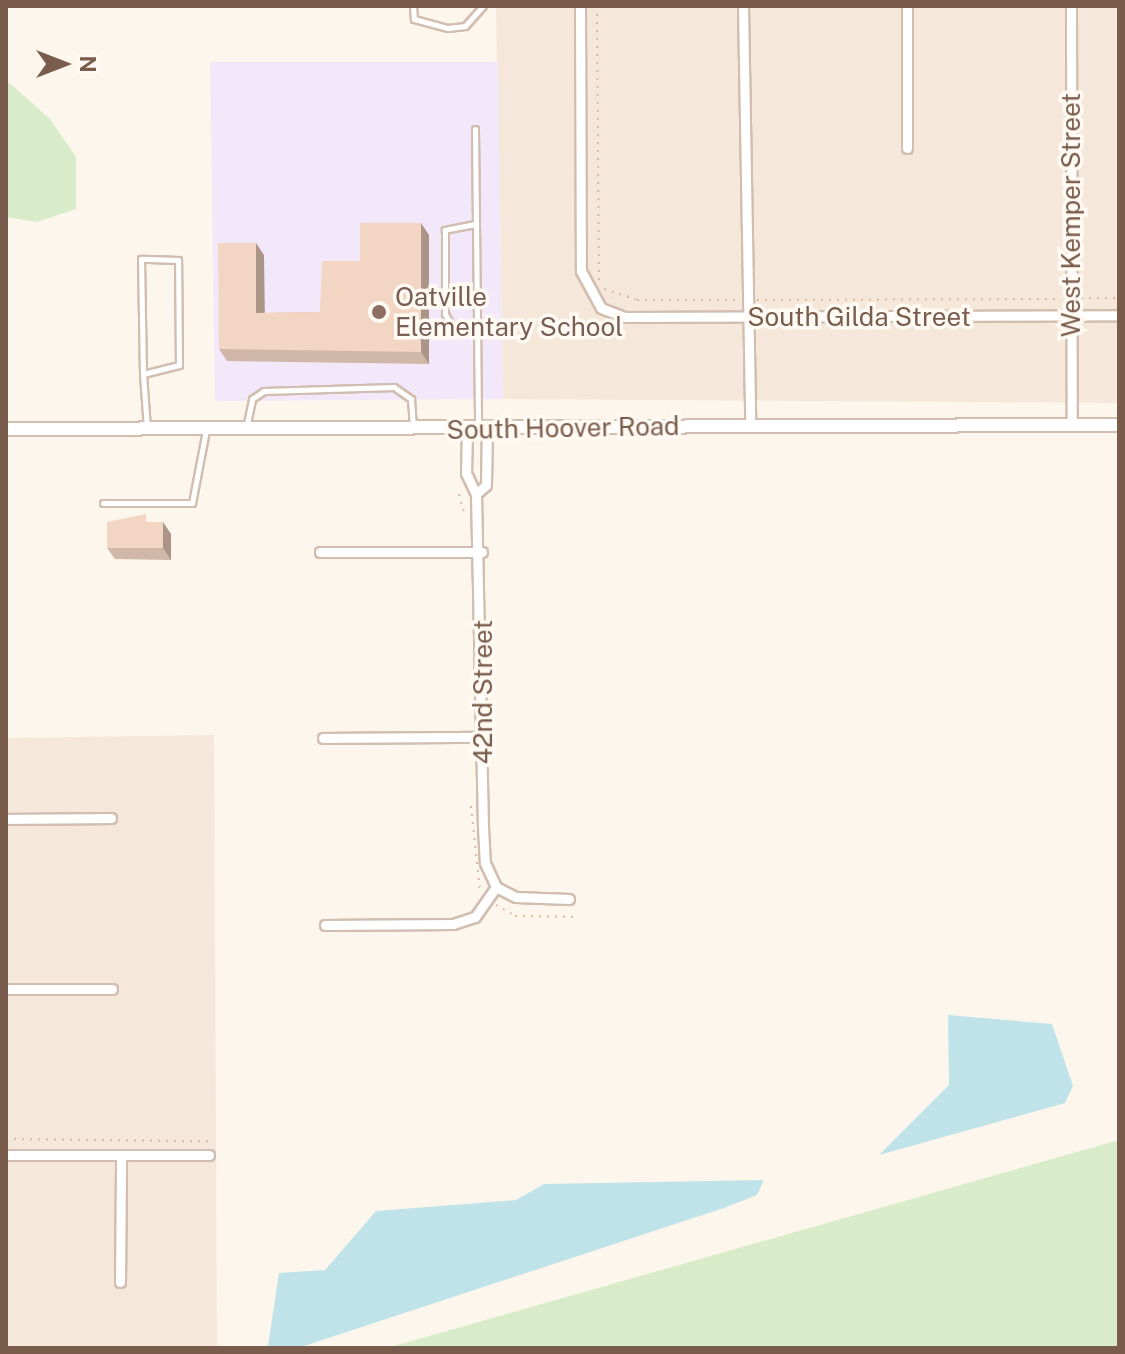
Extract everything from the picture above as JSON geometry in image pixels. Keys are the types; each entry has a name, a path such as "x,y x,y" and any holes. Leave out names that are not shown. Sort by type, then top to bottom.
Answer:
{"street":[{"name":"South Gilda Street","path":"580,6 581,271 601,308 624,317 1119,315"},
{"path":"743,6 744,318 750,426"},
{"path":"907,6 907,148"},
{"name":"West Kemper Street","path":"1071,6 1072,425"},
{"name":"South Hoover Road","path":"6,429 478,430 1119,425"},
{"name":"42nd Street","path":"476,494 486,485 478,430"},
{"name":"42nd Street","path":"478,430 466,473 476,494 482,552 485,863 496,887"},
{"path":"320,552 482,552"},
{"path":"323,738 483,737"},
{"path":"6,819 111,818"},
{"path":"325,925 453,924 475,917 496,887 516,897 569,899"},
{"path":"6,989 112,989"},
{"path":"6,1155 209,1155"},
{"path":"120,1282 121,1155"}],"lane":[{"path":"413,6 414,19 448,28 465,26 483,6"},
{"path":"475,129 478,430"},
{"path":"475,224 445,230 445,314 451,325 477,328"},
{"path":"143,374 179,365 178,260 141,259 143,374 147,429"},
{"path":"246,429 252,399 264,391 394,387 411,399 412,429"},
{"path":"103,503 192,503 206,429"}],"path":[{"path":"597,6 601,286 620,298 1119,298"},
{"path":"6,1139 211,1141"}],"shaded area":[{"path":"496,6 1119,6 1119,403 503,399"},
{"path":"210,62 498,62 503,399 215,401"},
{"path":"214,735 217,1348 6,1348 6,738"}],"green space":[{"path":"6,80 50,119 76,157 76,209 37,222 6,217"},
{"path":"1119,1140 1119,1348 387,1348"}],"water":[{"path":"948,1015 1052,1024 1073,1086 1065,1103 879,1155 949,1085"},
{"path":"764,1180 757,1195 724,1208 298,1348 268,1346 279,1273 325,1270 376,1211 516,1200 544,1184"}],"building":[{"name":"Oatville Elementary School","path":"360,223 421,223 421,352 219,349 218,243 256,243 256,313 320,312 322,261 360,261"},
{"path":"146,514 146,522 163,522 163,548 107,548 107,522"}],"place":[{"name":"Oatville Elementary School","path":"379,312"}]}
